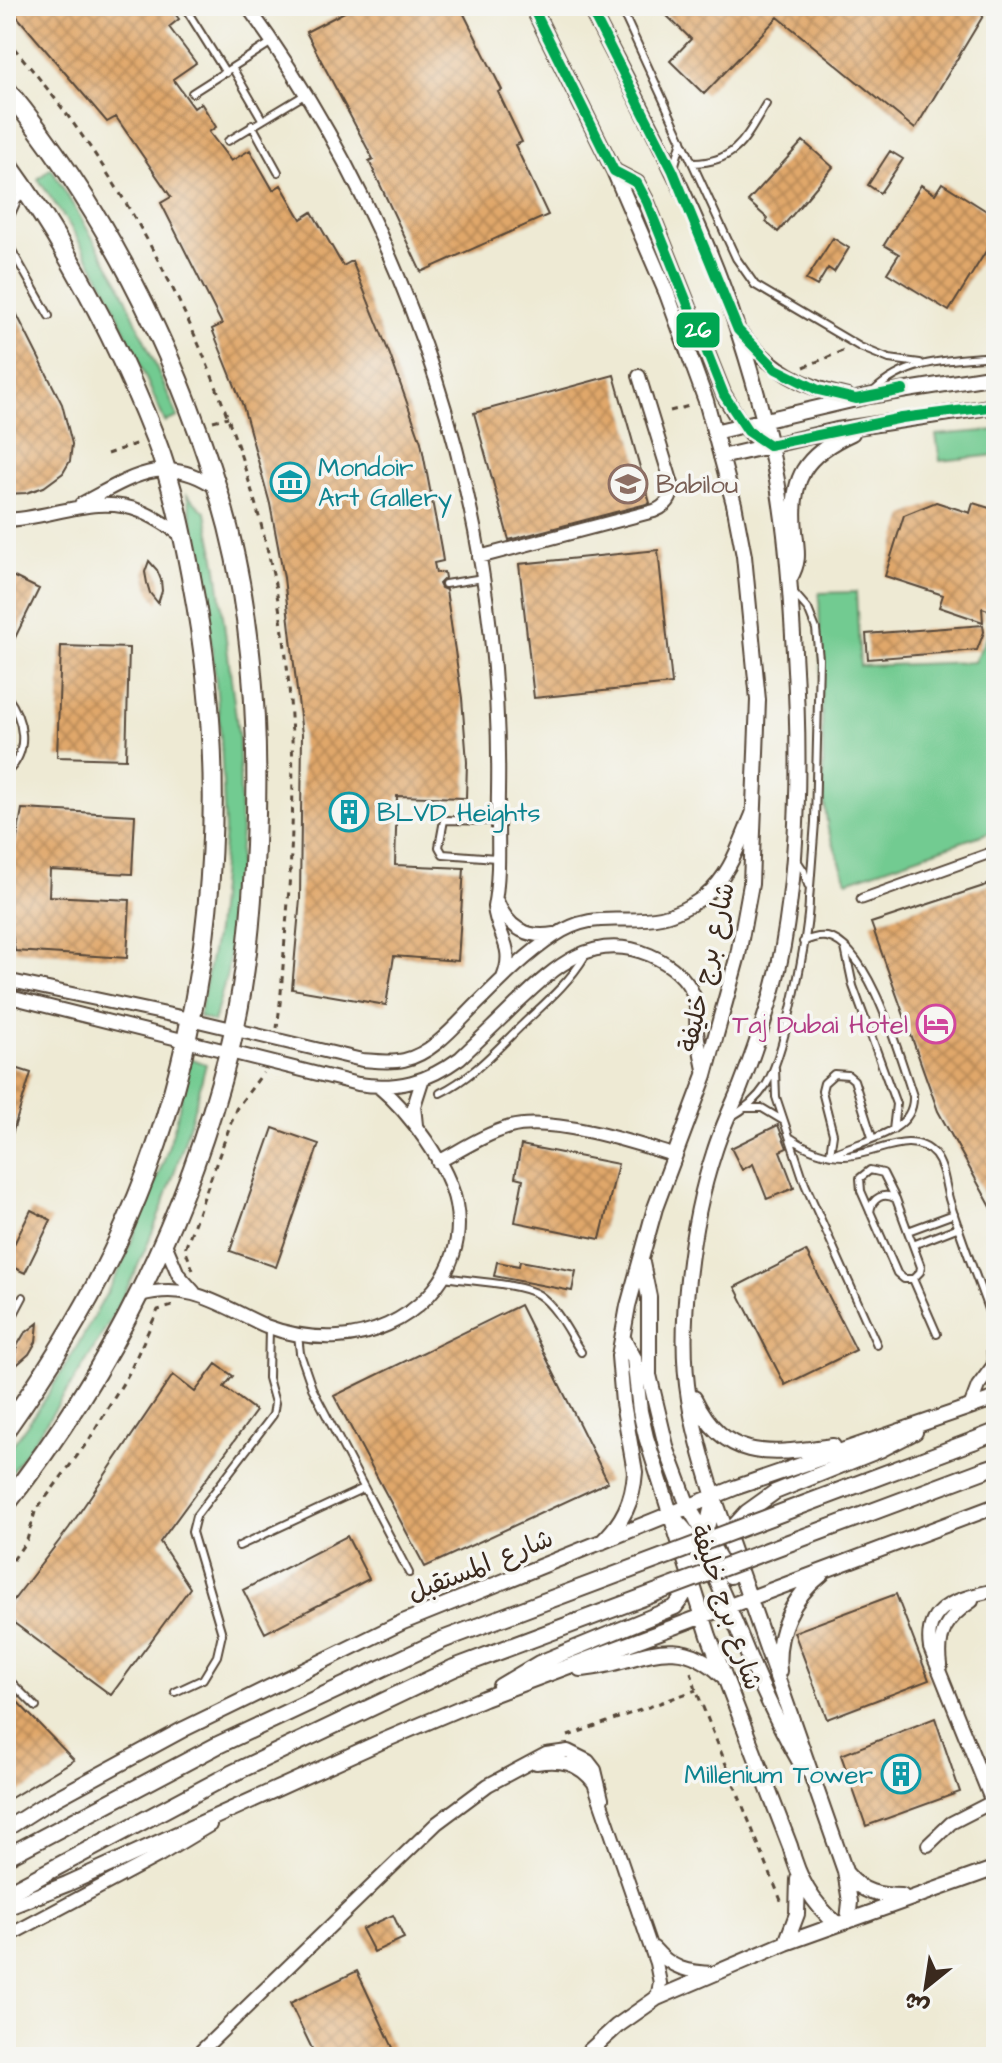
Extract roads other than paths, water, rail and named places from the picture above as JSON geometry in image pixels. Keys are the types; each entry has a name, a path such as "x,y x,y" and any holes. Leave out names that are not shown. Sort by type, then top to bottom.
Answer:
{"main road":[{"path":"6,89 51,149 102,227 137,289 218,489 246,625 256,751 252,899 234,1030 199,1150 140,1295 79,1403 6,1504"},
{"path":"6,162 87,291 155,438 183,536 206,663 214,789 210,884 190,1019 158,1137 120,1236 66,1339 6,1429"},
{"path":"6,1857 218,1745 442,1640 996,1432"},
{"path":"6,1894 245,1767 454,1668 990,1468"}],"street":[{"path":"247,6 306,94 360,193 406,298 457,451 483,578 498,695 495,916 508,950 508,965 503,978"},
{"name":"شارع برج خليفة","path":"532,6 614,171 667,294 706,401 734,504 750,600 758,700 752,872 747,915 730,990 705,1075 655,1208 628,1306 624,1340 634,1358 640,1411 703,1616 790,1846 798,1875 814,1902 842,1922 850,1902 845,1871 714,1497 691,1409 687,1374 687,1298 692,1248 705,1183 757,1040 772,990 789,909 797,745 790,585 782,511 764,419 738,330 713,263 673,171 589,6"},
{"path":"614,171 637,183 647,202 724,395 741,425 759,441 769,445"},
{"path":"738,330 765,359 788,377 818,390 863,398"},
{"path":"479,557 654,511 667,504 673,491 672,484 639,376"},
{"path":"714,432 863,398 996,376"},
{"path":"721,457 870,425 996,406"},
{"path":"790,585 798,563 794,507 798,478 820,450 870,425"},
{"path":"75,508 139,474 165,469 193,474 218,489"},
{"path":"6,520 107,505 138,510 183,536"},
{"path":"496,898 507,920 523,933 543,936 595,919 660,917 674,913 704,896 732,863 754,810"},
{"path":"862,899 996,851"},
{"path":"6,980 362,1060 385,1062 406,1059 426,1051 503,978 557,933"},
{"path":"6,996 269,1063 379,1087 401,1086 422,1081 460,1058 556,967 587,951 624,947 674,968 694,995 705,1075"},
{"path":"418,1132 414,1106 422,1081"},
{"path":"140,1295 167,1289 194,1292 269,1327 298,1335 342,1337 385,1326 419,1307 444,1277 456,1246 456,1202 438,1162 418,1132 401,1108 379,1087"},
{"path":"438,1162 498,1131 526,1124 555,1125 673,1155"},
{"path":"163,1239 178,1274 194,1292"},
{"path":"642,1259 649,1297 649,1375 672,1467 688,1506 705,1533 728,1607 780,1728 816,1790"},
{"path":"602,1542 625,1513 634,1487 635,1472 620,1365 624,1340"},
{"path":"970,1407 978,1386 993,1364"},
{"path":"687,1374 702,1412 720,1433 743,1447 756,1452 779,1453 857,1444"},
{"name":"شارع المستقبل","path":"6,1827 184,1729 403,1622 688,1506 857,1444 996,1398"},
{"path":"703,1616 705,1593 714,1560 727,1534 747,1512 775,1492 880,1450 930,1422"},
{"path":"484,1698 539,1663 675,1607 686,1595 692,1579 714,1497"},
{"path":"6,1908 67,1884 484,1698 996,1506"},
{"path":"670,1514 748,1598"},
{"path":"783,1691 779,1652 789,1613 816,1579 840,1563"},
{"path":"928,1845 951,1823 994,1807 942,1674 939,1647 943,1629 953,1614 990,1591"},
{"path":"563,1668 596,1667 658,1651 685,1653 707,1663 725,1678"},
{"path":"195,2057 437,1823 479,1791 525,1765 546,1754 568,1751 588,1761 595,1770 659,1975 657,1998"},
{"path":"525,1765 549,1761 570,1763 588,1775 602,1799"},
{"path":"6,1937 160,1855 238,1806"},
{"path":"583,2057 610,2032 657,1998 786,1943 996,1868"},
{"path":"845,1871 858,1886 876,1895 915,1896"},
{"path":"786,1943 797,1914 798,1875"},
{"path":"650,1942 662,1958 682,1971 714,1973"}],"lane":[{"path":"184,6 226,73"},
{"path":"620,6 747,277 764,291 860,347 889,359 920,363 996,356"},
{"path":"192,93 272,42"},
{"path":"233,69 262,119"},
{"path":"228,141 306,94"},
{"path":"694,163 717,160 737,149 766,104"},
{"path":"252,125 278,172"},
{"path":"673,171 683,138"},
{"path":"6,225 23,187"},
{"path":"6,240 49,316"},
{"path":"863,398 892,376 920,363"},
{"path":"445,584 483,578"},
{"path":"790,585 808,609 816,629 819,659 815,822 803,942 775,1068 774,1088 814,1206 877,1345"},
{"path":"6,695 19,718 23,739 18,759 6,773"},
{"path":"496,858 443,854 439,847 444,820 497,821"},
{"path":"793,856 808,882 809,900"},
{"path":"803,942 814,937 825,937 845,948 865,972 877,995 913,1096 912,1113 893,1130 830,1155"},
{"path":"845,948 853,986 896,1104 893,1130"},
{"path":"440,1093 470,1075 513,1034 567,981 587,951"},
{"path":"726,1120 745,1108 765,1086 775,1068"},
{"path":"830,1155 833,1134 822,1091 824,1083 834,1074 848,1075 854,1080 872,1137"},
{"path":"745,1108 762,1108 785,1122"},
{"path":"791,1138 816,1152 830,1155 858,1155 904,1142 925,1146 940,1162 954,1214 996,1324"},
{"path":"877,1170 883,1173 896,1199 921,1267 913,1279 904,1279 897,1273 859,1185 864,1172 877,1170"},
{"path":"870,1212 879,1197 896,1199"},
{"path":"908,1231 954,1214"},
{"path":"913,1245 959,1227"},
{"path":"444,1277 521,1288 539,1295 553,1309 581,1352"},
{"path":"913,1279 937,1334"},
{"path":"6,1329 23,1297"},
{"path":"989,1312 993,1364"},
{"path":"175,1692 203,1679 217,1656 222,1634 192,1532 196,1516 273,1415 275,1403 268,1378 269,1327"},
{"path":"298,1335 300,1353 312,1388 409,1573"},
{"path":"239,1546 364,1488"},
{"path":"6,1504 6,1538"},
{"path":"6,1677 36,1707"}],"place":[{"name":"Mondoir Art Gallery","path":"290,482"},
{"name":"Babilou","path":"628,484"},
{"name":"BLVD Heights","path":"349,812"},
{"name":"Taj Dubai Hotel","path":"936,1024"},
{"name":"Millenium Tower","path":"901,1774"}]}
